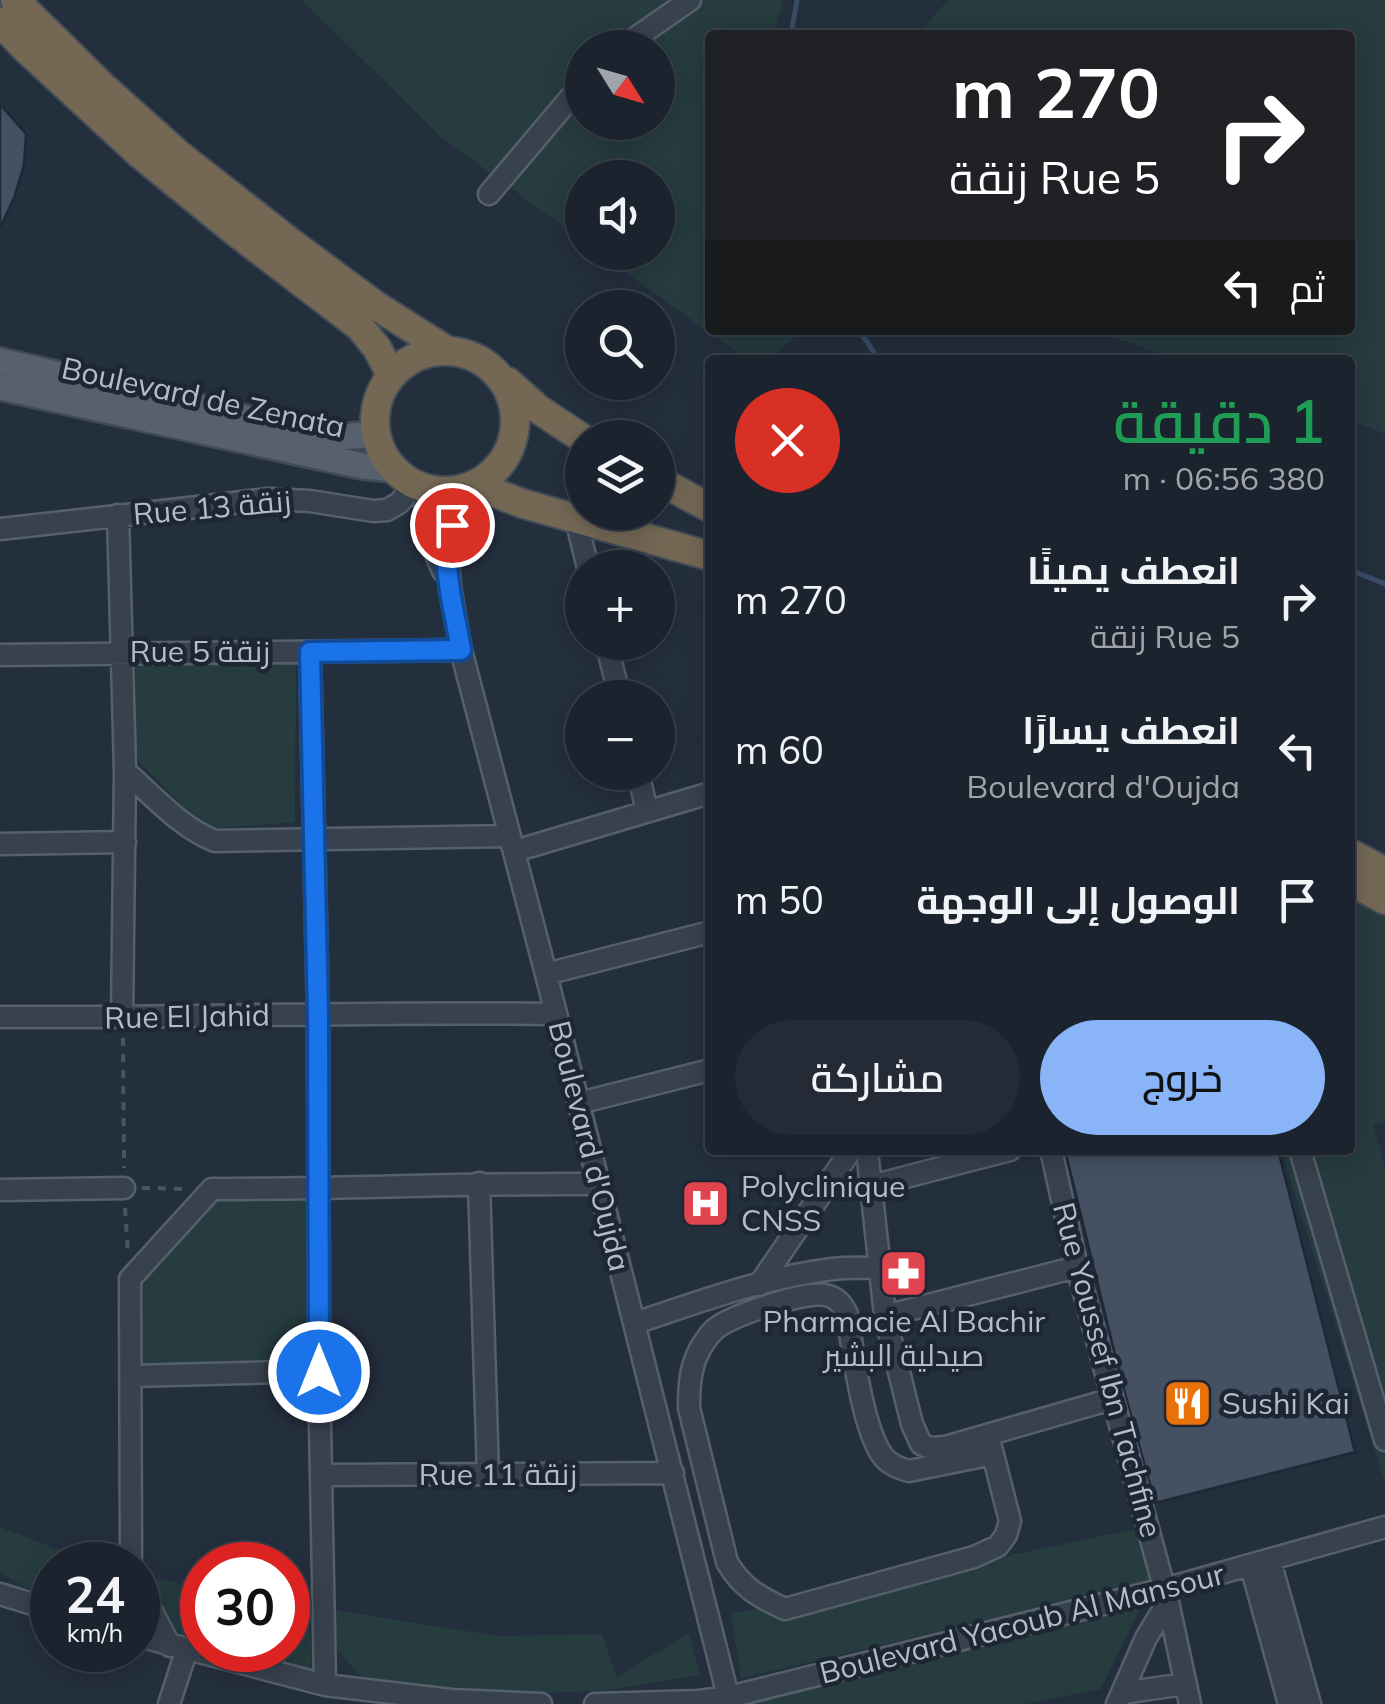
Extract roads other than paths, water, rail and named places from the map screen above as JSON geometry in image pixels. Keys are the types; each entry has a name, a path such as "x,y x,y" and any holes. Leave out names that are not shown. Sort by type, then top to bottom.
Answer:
{"highway":[{"path":"15,0 178,154 375,305 446,350"},
{"path":"0,22 140,154 360,327 391,375"},
{"path":"498,374 510,392 516,414 514,436 506,456 492,474 452,492 410,481 382,452 375,413 380,393 391,375 426,353 446,350 475,356 498,374 538,409 565,427"},
{"path":"470,487 565,515"},
{"path":"675,489 705,505"},
{"path":"618,530 705,555"},
{"path":"1355,856 1385,872"},
{"path":"1355,884 1385,900"}],"main road":[{"name":"Boulevard de Zenata","path":"0,361 329,438 376,434"},
{"name":"Boulevard de Zenata","path":"0,387 363,466 410,481"}],"street":[{"path":"648,30 690,0"},
{"path":"489,194 565,104"},
{"name":"Boulevard d'Oujda","path":"410,481 450,587"},
{"name":"Rue 13 زنقة","path":"0,529 270,498 387,510 399,503 410,481"},
{"name":"Boulevard d'Oujda","path":"470,487 447,547 461,650 730,1700"},
{"path":"118,516 125,772 122,1018"},
{"name":"Rue 5 زنقة","path":"0,655 461,650"},
{"path":"310,652 326,1686"},
{"path":"125,772 188,826 215,840 512,843 705,794"},
{"path":"642,790 647,810"},
{"path":"0,844 125,842"},
{"path":"546,974 705,933"},
{"name":"Rue El Jahid","path":"0,1017 555,1014"},
{"path":"579,1103 705,1071"},
{"path":"760,1285 848,1155"},
{"path":"868,1155 885,1316 912,1424 921,1444 930,1448 990,1444"},
{"path":"871,1186 991,1155"},
{"name":"Rue Youssef Ibn Tachfine","path":"1052,1155 1077,1267 1166,1596 1187,1694"},
{"path":"1301,1155 1385,1440"},
{"path":"478,1183 488,1475"},
{"path":"131,1542 130,1279 212,1190 599,1184"},
{"path":"0,1190 124,1188"},
{"path":"885,1316 1077,1267"},
{"path":"634,1323 798,1274 836,1268 880,1268"},
{"path":"990,1444 1010,1521 998,1546 974,1557 785,1609 749,1591 728,1562 689,1408 692,1366 705,1341 729,1320 808,1294 823,1294 842,1303 864,1408 876,1445 884,1458 908,1471 1112,1399"},
{"path":"130,1376 319,1372"},
{"name":"Rue 11 زنقة","path":"322,1475 674,1473"},
{"name":"Boulevard Yacoub Al Mansour","path":"595,1704 730,1700 1166,1596 1385,1527"},
{"path":"1261,1564 1289,1704"},
{"path":"1261,1564 1310,1704"},
{"path":"0,1594 30,1603"},
{"path":"1166,1596 1120,1698 1187,1694"},
{"path":"160,1618 179,1647 169,1704"},
{"path":"160,1642 326,1686 451,1700 541,1704"}],"waterway":[{"path":"792,30 797,0"},
{"path":"862,335 876,355"},
{"path":"1355,572 1385,584"}],"place":[{"name":"Polyclinique CNSS","path":"706,1204"},
{"name":"Pharmacie Al Bachir صيدلية البشير","path":"904,1273"},
{"name":"Sushi Kai","path":"1187,1404"}]}
